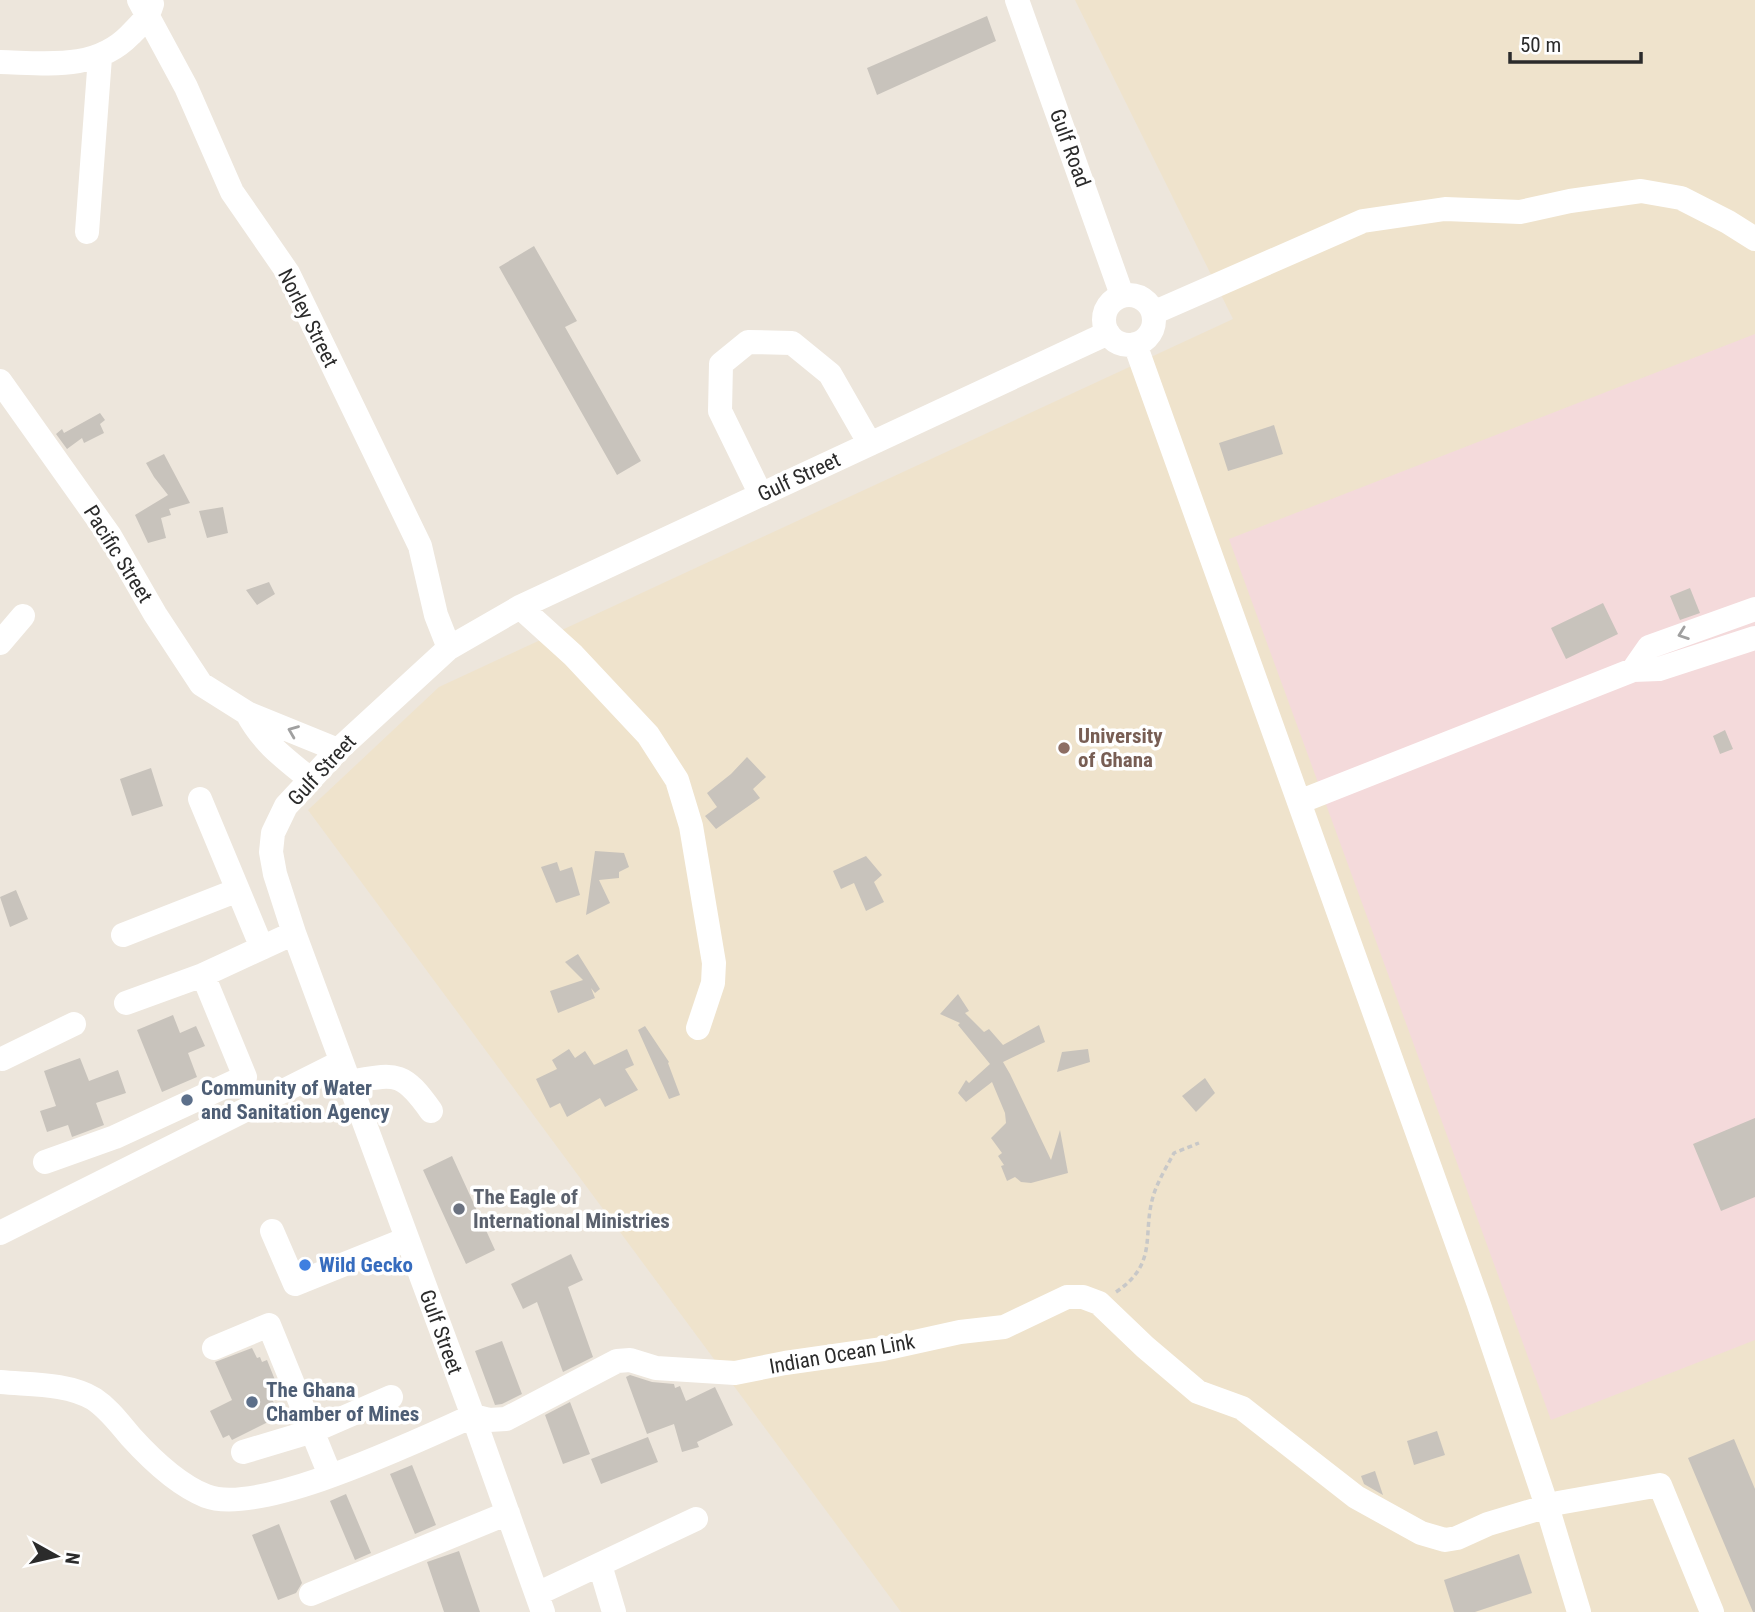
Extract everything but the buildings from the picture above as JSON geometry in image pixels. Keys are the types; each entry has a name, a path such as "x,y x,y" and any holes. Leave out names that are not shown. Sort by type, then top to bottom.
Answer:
{"street":[{"name":"Gulf Road","path":"1017,0 1122,295"},
{"path":"0,62 72,64 100,57 119,47 147,6"},
{"name":"Norley Street","path":"147,6 232,192 288,273 420,546 436,615 449,648"},
{"path":"87,232 100,57"},
{"path":"1153,313 1363,220 1445,209 1520,212 1570,201 1641,191 1681,198 1755,239"},
{"path":"1122,295 1144,300 1153,313 1152,329 1135,344 1120,343 1108,333 1104,318 1109,304 1122,295"},
{"name":"Gulf Street","path":"540,1603 294,933 275,874 271,852 273,833 286,806 310,779 449,648 520,607 1108,333"},
{"path":"761,495 720,411 721,364 748,342 792,343 830,373 870,444"},
{"path":"1135,344 1478,1302 1547,1506 1579,1612"},
{"name":"Pacific Street","path":"0,381 110,536 155,614 201,684 247,713 338,750"},
{"path":"520,607 573,655 614,702 648,735 677,780 691,826 714,963 713,983 698,1028"},
{"path":"1299,802 1633,670 1659,669 1754,641 1750,610 1648,647 1633,670"},
{"path":"0,643 23,616"},
{"name":"Pacific Street","path":"247,713 269,746 310,779"},
{"path":"200,799 262,948"},
{"path":"123,935 238,890"},
{"path":"126,1003 203,975 294,933"},
{"path":"45,1162 115,1137 245,1077 203,975"},
{"path":"2,1059 74,1024"},
{"path":"0,1233 345,1072 406,1080 414,1086 431,1111"},
{"path":"272,1231 295,1284 407,1238"},
{"name":"Indian Ocean Link","path":"0,1382 66,1389 92,1398 112,1413 132,1438 175,1478 207,1497 238,1500 268,1495 357,1466 473,1416 488,1420 506,1419 617,1361 631,1360 656,1368 735,1373 883,1349 960,1332 1004,1327 1067,1297 1083,1297 1100,1303"},
{"path":"1100,1303 1145,1347 1198,1392 1242,1408 1356,1497 1421,1533 1445,1540 1457,1538 1488,1524 1547,1506 1660,1485 1712,1612"},
{"path":"214,1348 269,1325 330,1475"},
{"path":"243,1452 313,1432 391,1397"},
{"path":"310,1594 508,1513"},
{"path":"540,1603 600,1565 696,1519"},
{"path":"600,1565 614,1612"}],"path":[{"path":"1100,1303 1139,1273 1147,1249 1149,1221 1156,1188 1174,1153 1199,1143"}],"shaded area":[{"name":"University of Ghana","path":"1075,0 1755,0 1755,1612 901,1612 308,810 439,687 1233,319"},
{"path":"1755,334 1755,1340 1551,1420 1229,539"}],"place":[{"name":"University of Ghana","path":"1064,748"},
{"name":"Community of Water and Sanitation Agency","path":"187,1100"},
{"name":"The Eagle of International Ministries","path":"459,1209"},
{"name":"Wild Gecko","path":"305,1265"},
{"name":"The Ghana Chamber of Mines","path":"252,1402"}]}
